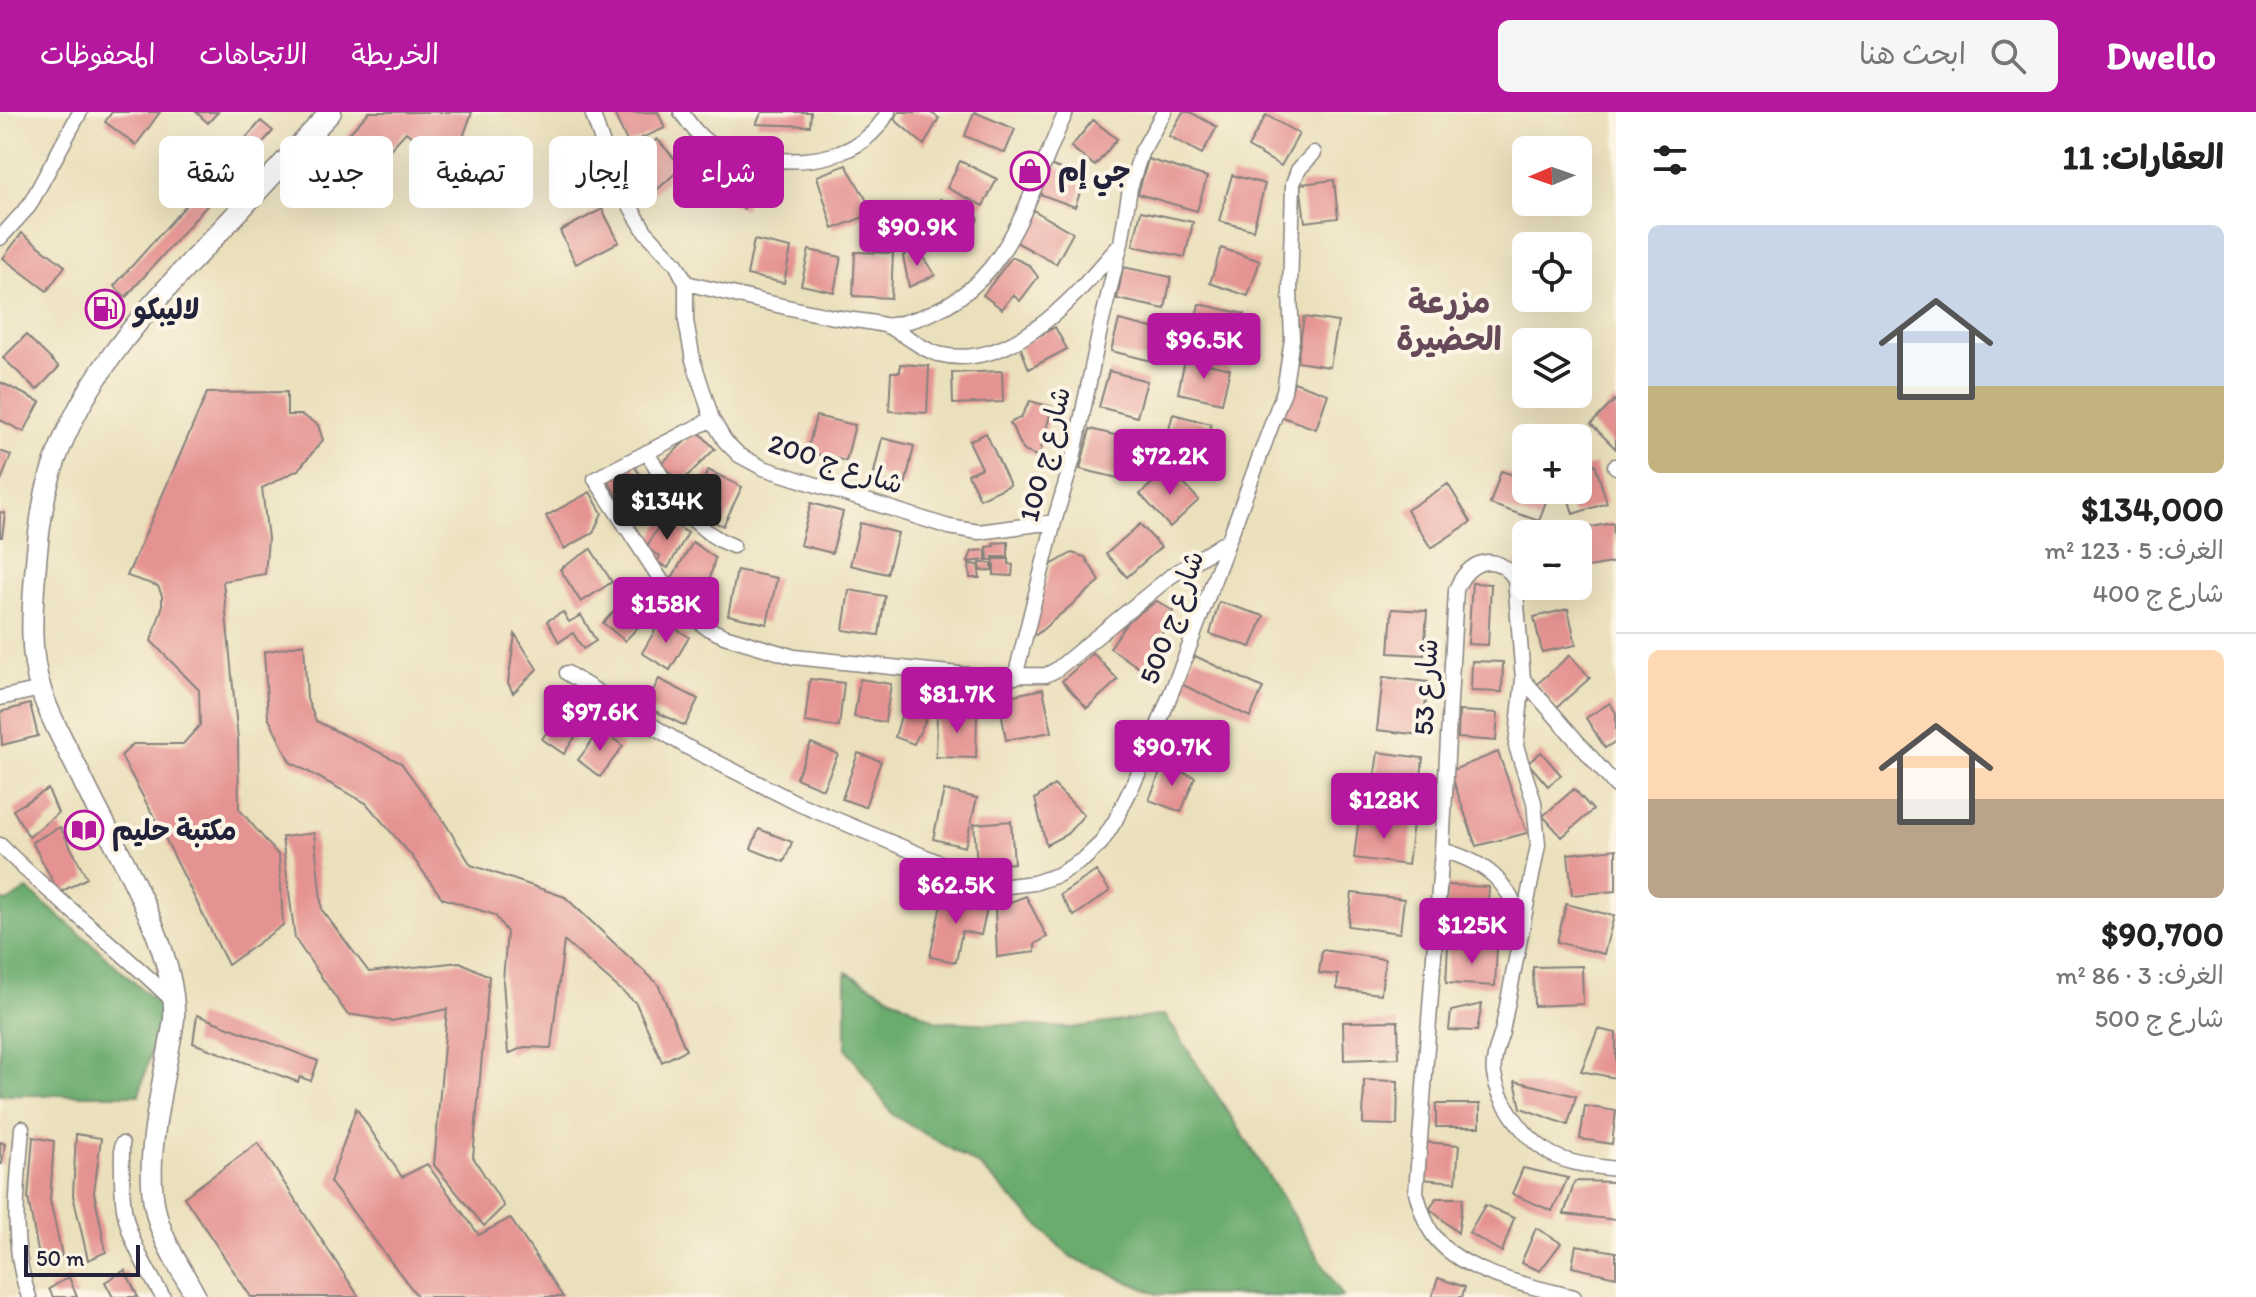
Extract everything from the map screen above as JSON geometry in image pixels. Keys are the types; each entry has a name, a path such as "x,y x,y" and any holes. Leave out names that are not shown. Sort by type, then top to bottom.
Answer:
{"street":[{"path":"0,238 29,206 80,112"},
{"path":"196,1297 161,1229 151,1179 152,1151 175,1003 165,957 149,916 54,723 41,689 34,642 38,534 53,470 84,400 117,346 331,112"},
{"path":"592,112 613,174 627,200 645,231 676,264 686,283 826,316 887,326 935,354 964,358 981,355 1017,339 1058,312 1080,292 1121,243"},
{"path":"681,112 696,133 725,151 739,156 791,161 834,156 852,147 869,137 888,112"},
{"path":"887,326 955,302 1001,256 1066,112"},
{"name":"شارع ج 100","path":"1015,677 1073,459 1121,243 1130,188 1141,153 1164,112"},
{"name":"شارع ج 500","path":"567,673 687,747 799,804 993,885 1034,883 1058,875 1084,859 1101,843 1115,821 1141,768 1284,391 1292,339 1293,184 1298,170 1314,153"},
{"name":"شارع ج 200","path":"686,283 689,342 712,419 732,449 752,463 796,480 949,527 979,532 1054,522"},
{"path":"712,419 595,479 678,606 707,628 794,657 951,673 1015,677 1046,675 1171,576 1227,541"},
{"path":"647,452 675,500 712,538 733,546"},
{"name":"شارع 53","path":"1523,679 1515,579 1508,568 1493,561 1476,565 1461,578 1456,590 1442,850 1416,1192 1426,1224 1453,1256 1488,1271 1574,1297"},
{"path":"1523,679 1616,786"},
{"path":"1523,679 1516,746 1534,802 1538,835 1494,1060 1494,1075 1519,1124 1546,1151 1564,1159 1616,1169"},
{"path":"0,698 41,689"},
{"path":"0,845 68,908 133,961 175,1003"},
{"path":"1442,850 1462,856 1495,874 1510,893 1523,922"},
{"path":"22,1128 16,1222 18,1252 29,1297"},
{"path":"122,1144 123,1196 128,1224 163,1297"}],"green space":[{"path":"27,889 163,1009 139,1095 0,1095 0,900 7,902"},
{"path":"846,972 936,1021 1071,1028 1165,1015 1343,1297 1157,1294 1069,1256 981,1167 893,1115 846,1048"}],"building":[{"path":"112,112 160,112 136,145 105,122"},
{"path":"196,112 218,112 208,123"},
{"path":"369,112 472,112 464,136 411,136 406,132 393,146 393,136 347,136"},
{"path":"658,112 665,128 646,136 624,136 614,113"},
{"path":"762,112 811,112 810,126 756,124"},
{"path":"899,112 929,112 939,118 924,145 894,119"},
{"path":"974,112 1015,129 1005,153 965,136"},
{"path":"1183,112 1190,112 1217,127 1202,154 1169,136"},
{"path":"1266,115 1299,134 1281,166 1248,147"},
{"path":"1093,120 1117,139 1095,166 1071,147"},
{"path":"261,121 273,131 264,141 264,136 248,136"},
{"path":"657,139 673,157 673,175 657,190"},
{"path":"1148,159 1207,177 1197,211 1138,194"},
{"path":"960,161 997,179 983,206 947,188"},
{"path":"1047,164 1085,178 1075,207 1037,193"},
{"path":"846,165 874,213 833,229 817,176"},
{"path":"1232,175 1265,184 1253,230 1219,221"},
{"path":"1334,180 1338,218 1305,222 1300,184"},
{"path":"940,199 978,218 967,242 928,224"},
{"path":"183,208 205,208 126,297 114,286"},
{"path":"602,209 619,242 576,264 560,231"},
{"path":"1033,210 1073,233 1056,264 1016,242"},
{"path":"1141,211 1193,222 1185,257 1133,246"},
{"path":"22,233 65,266 47,291 3,258"},
{"path":"754,240 791,248 784,283 747,275"},
{"path":"916,247 935,275 909,287 903,256"},
{"path":"1221,248 1260,261 1248,296 1210,283"},
{"path":"809,250 841,257 834,292 801,285"},
{"path":"855,252 893,253 891,298 853,296"},
{"path":"1012,257 1029,265 1038,277 1020,301 1013,295 1002,309 983,295"},
{"path":"1123,267 1171,277 1165,309 1117,299"},
{"path":"1199,304 1245,314 1238,347 1191,337"},
{"path":"1304,317 1338,322 1330,367 1297,362"},
{"path":"1119,320 1160,330 1152,361 1111,351"},
{"path":"1055,327 1067,349 1029,369 1020,346"},
{"path":"26,335 59,367 37,390 3,358"},
{"path":"1185,359 1230,369 1222,403 1178,393"},
{"path":"900,364 929,366 927,413 889,411 891,372 900,372"},
{"path":"1002,371 1003,402 953,404 952,373"},
{"path":"1109,371 1147,381 1137,417 1099,407"},
{"path":"0,382 40,402 24,432 0,420"},
{"path":"1294,382 1328,394 1316,429 1282,417"},
{"path":"287,392 287,415 302,415 318,425 323,440 298,470 262,488 268,539 265,574 223,581 238,740 239,809 279,856 283,925 228,965 121,756 133,744 183,744 200,725 199,690 151,641 162,608 158,586 127,576 207,393"},
{"path":"1616,399 1616,449 1592,424"},
{"path":"1030,401 1052,407 1039,457 1024,451 1010,423 1021,417"},
{"path":"1173,414 1211,424 1202,461 1163,451"},
{"path":"816,416 855,425 846,461 807,452"},
{"path":"1090,429 1127,438 1118,478 1080,469"},
{"path":"697,430 715,449 680,483 661,464"},
{"path":"986,433 1010,485 980,499 968,474 982,468 969,441"},
{"path":"882,438 914,446 905,486 882,481 883,475 874,473"},
{"path":"0,451 11,455 0,483"},
{"path":"633,464 649,490 623,506 607,480"},
{"path":"1595,464 1607,503 1573,514 1570,504 1592,504 1592,465"},
{"path":"1169,468 1199,500 1170,527 1140,494"},
{"path":"708,470 742,487 723,526 689,510"},
{"path":"1501,471 1512,475 1512,504 1545,504 1539,520 1536,520 1490,504"},
{"path":"1448,484 1471,522 1431,548 1407,510"},
{"path":"590,492 602,513 593,533 564,549 546,516"},
{"path":"811,503 843,512 832,553 800,545"},
{"path":"0,512 5,513 2,537 0,537"},
{"path":"663,518 688,533 668,568 657,562 660,556 646,548"},
{"path":"860,523 898,533 887,574 850,565"},
{"path":"1613,523 1616,562 1592,566 1592,527"},
{"path":"1140,524 1161,547 1127,577 1106,554"},
{"path":"693,542 715,558 704,603 670,581"},
{"path":"1008,542 1008,557 988,560 987,547 994,546 993,543"},
{"path":"591,549 612,582 581,602 560,569"},
{"path":"986,550 986,560 968,562 972,551"},
{"path":"1072,553 1085,557 1100,581 1036,635 1031,632 1051,565"},
{"path":"994,559 1009,559 1009,564 1013,565 1012,576 994,575"},
{"path":"980,563 992,563 992,570 981,571"},
{"path":"969,564 978,565 980,578 970,578"},
{"path":"737,570 777,578 767,624 728,615"},
{"path":"639,583 658,606 625,641 603,623"},
{"path":"1472,583 1491,584 1488,645 1468,644"},
{"path":"849,590 885,596 879,635 843,630"},
{"path":"1157,601 1173,611 1144,671 1110,648 1128,621"},
{"path":"1219,602 1264,616 1251,647 1210,634"},
{"path":"1392,609 1427,611 1424,655 1389,653"},
{"path":"1568,609 1576,645 1542,652 1534,617"},
{"path":"563,612 569,622 581,615 596,641 583,649 573,633 559,642 547,621"},
{"path":"661,620 689,637 670,670 642,653"},
{"path":"515,634 537,669 513,693 508,683"},
{"path":"304,644 307,699 316,721 401,763 471,865 565,897 658,984 686,1050 662,1062 636,1003 564,941 551,1048 524,1047 508,1054 503,980 507,932 495,915 442,898 411,855 366,803 290,762 268,717 264,652"},
{"path":"1093,653 1118,680 1087,708 1062,681"},
{"path":"1570,655 1590,678 1557,707 1537,684"},
{"path":"1195,656 1263,688 1250,717 1181,684"},
{"path":"1472,661 1503,662 1502,692 1471,691"},
{"path":"1383,677 1428,682 1422,735 1377,730"},
{"path":"659,679 698,699 685,726 645,706"},
{"path":"810,679 844,683 839,727 805,722"},
{"path":"860,679 891,684 885,722 854,717"},
{"path":"1043,689 1052,732 1006,740 999,698"},
{"path":"905,702 932,707 914,744 895,737"},
{"path":"1610,703 1616,713 1616,741 1605,748 1586,718"},
{"path":"30,704 38,736 2,745 0,712"},
{"path":"565,706 586,720 564,754 542,739"},
{"path":"1459,711 1498,713 1496,741 1458,738"},
{"path":"937,713 977,713 976,758 936,757"},
{"path":"601,729 623,746 600,777 578,760"},
{"path":"811,743 838,754 823,789 796,778"},
{"path":"1378,752 1423,758 1419,795 1373,789"},
{"path":"1498,752 1527,833 1476,846 1450,771"},
{"path":"1541,752 1561,775 1548,786 1528,763"},
{"path":"858,753 881,761 865,807 842,799"},
{"path":"1163,765 1195,777 1181,812 1149,800"},
{"path":"1054,785 1084,815 1067,834 1046,845 1035,799"},
{"path":"48,789 58,813 29,837 13,810"},
{"path":"1574,789 1593,810 1562,837 1543,816"},
{"path":"944,790 977,798 965,847 933,839"},
{"path":"1359,817 1413,823 1408,865 1354,858"},
{"path":"1011,821 1014,863 977,866 974,824"},
{"path":"60,827 87,878 59,893 32,842"},
{"path":"759,829 792,842 784,862 751,849"},
{"path":"314,833 322,910 369,972 460,962 489,976 473,1157 504,1206 484,1226 434,1165 447,1009 392,1021 347,1014 295,939 282,837"},
{"path":"1616,849 1616,891 1572,895 1568,854"},
{"path":"1096,871 1110,891 1074,916 1060,895"},
{"path":"1447,885 1489,887 1487,927 1445,925"},
{"path":"1352,893 1404,899 1400,933 1348,926"},
{"path":"943,895 988,904 981,935 962,931 956,962 930,957"},
{"path":"1026,896 1047,937 1035,944 1035,952 997,957 995,908"},
{"path":"1566,904 1614,916 1604,954 1557,942"},
{"path":"1448,946 1497,948 1495,986 1446,983"},
{"path":"1322,950 1385,959 1381,994 1337,989 1338,975 1319,973"},
{"path":"1582,966 1583,1004 1534,1006 1533,967"},
{"path":"1482,1004 1477,1031 1449,1030 1451,1011"},
{"path":"197,1015 318,1061 311,1081 300,1077 298,1082 193,1043"},
{"path":"1398,1021 1399,1058 1344,1060 1343,1022"},
{"path":"1598,1029 1616,1033 1616,1078 1581,1071"},
{"path":"1364,1080 1398,1081 1397,1125 1363,1124"},
{"path":"1515,1081 1576,1096 1568,1125 1521,1108"},
{"path":"1436,1104 1480,1104 1480,1127 1436,1127"},
{"path":"1585,1106 1616,1111 1612,1144 1580,1139"},
{"path":"356,1108 402,1177 427,1164 479,1235 510,1218 563,1297 418,1297 330,1182"},
{"path":"76,1134 101,1138 94,1192 106,1252 88,1260 73,1195"},
{"path":"33,1137 54,1141 50,1200 62,1256 40,1262 28,1198"},
{"path":"0,1142 5,1144 2,1164 0,1164"},
{"path":"1424,1142 1459,1145 1456,1182 1421,1179"},
{"path":"258,1143 359,1297 251,1297 184,1197"},
{"path":"1523,1168 1568,1178 1552,1211 1512,1194"},
{"path":"1575,1181 1616,1182 1616,1220 1564,1214"},
{"path":"1436,1198 1463,1198 1458,1233 1430,1209"},
{"path":"1485,1205 1514,1218 1502,1252 1469,1233"},
{"path":"1536,1228 1561,1243 1540,1271 1521,1263"},
{"path":"1576,1245 1616,1252 1616,1277 1572,1267"},
{"path":"125,1270 138,1297 113,1297 105,1282"},
{"path":"69,1277 77,1297 53,1297 49,1289"},
{"path":"1438,1278 1465,1287 1462,1297 1432,1297"}],"place":[{"name":"جي إم","path":"1030,171"},
{"name":"لاليبكو","path":"105,309"},
{"name":"مكتبة حليم","path":"84,830"}],"district":[{"name":"مزرعة الحضيرة","path":"1449,320"}]}
